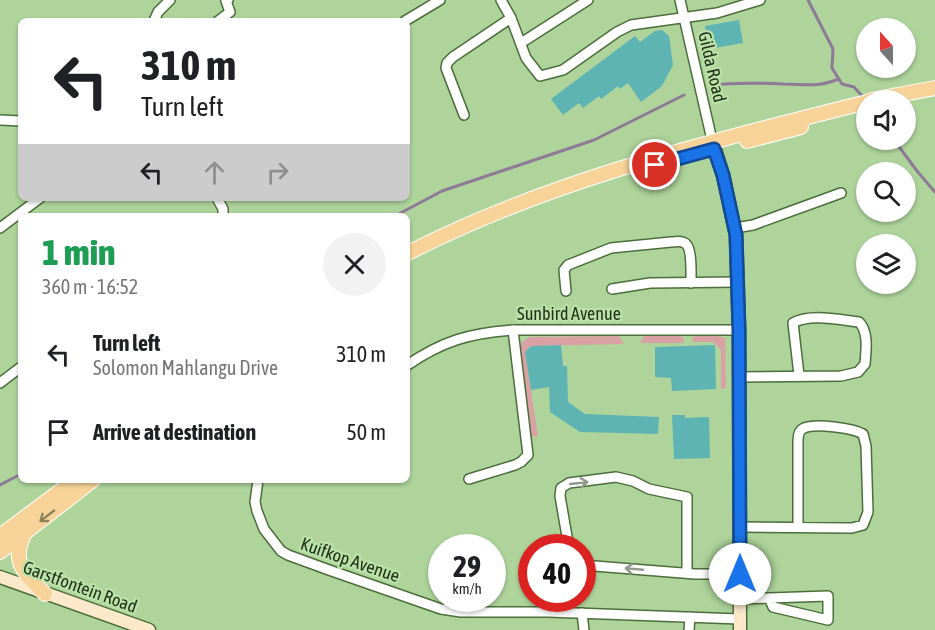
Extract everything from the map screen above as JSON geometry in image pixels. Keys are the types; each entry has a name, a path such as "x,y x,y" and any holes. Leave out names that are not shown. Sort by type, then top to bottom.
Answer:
{"main road":[{"path":"916,93 932,88"},
{"path":"410,252 530,198 574,184 636,171 713,145 779,134 856,109"},
{"path":"0,536 71,483"},
{"path":"0,552 89,483"},
{"path":"25,533 18,552 21,567 45,594"}],"street":[{"path":"155,18 170,0"},
{"path":"222,18 231,12 226,1 228,0"},
{"path":"410,18 440,0"},
{"path":"501,0 511,18 526,58 540,76 563,70 617,32 631,25 717,13 760,0"},
{"path":"521,43 588,0"},
{"name":"Gilda Road","path":"680,0 713,145"},
{"path":"464,115 447,71 447,63 511,18"},
{"path":"0,120 18,121"},
{"path":"713,145 735,228 739,330 740,625"},
{"path":"735,228 753,225 841,193"},
{"path":"20,213 36,201"},
{"path":"0,228 18,214"},
{"path":"566,291 564,270 568,265 611,248 681,241 689,250 691,283"},
{"path":"612,289 650,283 738,282"},
{"path":"739,377 852,374 866,364 866,339 862,325 858,322 812,319 801,319 793,323 799,375"},
{"path":"469,478 515,465 528,455 513,330"},
{"name":"Sunbird Avenue","path":"410,364 445,344 482,332 739,330"},
{"path":"0,383 18,369"},
{"path":"740,527 859,527 866,521 868,512 866,446 862,434 858,431 850,428 818,427 805,428 800,431 798,526"},
{"path":"567,534 560,496 561,488 569,483 616,477 633,481 649,489 687,497 687,573"},
{"name":"Kuifkop Avenue","path":"258,483 255,502 260,520 274,545 288,555 449,611 690,617 740,625"},
{"path":"596,566 695,574 740,574"},
{"name":"Garstfontein Road","path":"0,577 149,630"},
{"path":"740,599 769,598 828,596 828,620 773,607 769,598"},
{"path":"582,614 584,630"},
{"path":"689,630 690,617"}],"shaded area":[{"path":"681,335 684,343 640,343 644,336"},
{"path":"696,335 714,335 725,338 726,388 721,389 721,350 713,342 692,342"},
{"path":"619,336 624,344 531,346 525,352 538,436 531,437 519,349 522,342 530,337"}],"building":[{"path":"739,20 743,43 709,49 705,26"},
{"path":"662,30 669,36 673,65 662,86 641,102 628,83 620,89 618,86 601,99 599,96 583,108 579,103 563,115 551,99 635,36 640,42 655,31"},
{"path":"561,345 563,366 567,366 568,402 585,414 659,417 658,434 580,432 550,412 549,387 531,390 525,352 531,346"},
{"path":"715,345 716,389 672,391 671,378 655,377 655,347"},
{"path":"672,415 685,415 685,418 709,417 710,458 674,459"}],"waterway":[{"path":"808,0 833,49 832,68 842,84 857,90"},
{"path":"713,85 730,83 811,85 839,79"},
{"path":"401,213 442,191 594,140 684,95"},
{"path":"901,150 935,192"},
{"path":"0,485 18,476"}],"route":[{"path":"655,165 714,149 723,175 736,235 739,330 740,574"}]}
